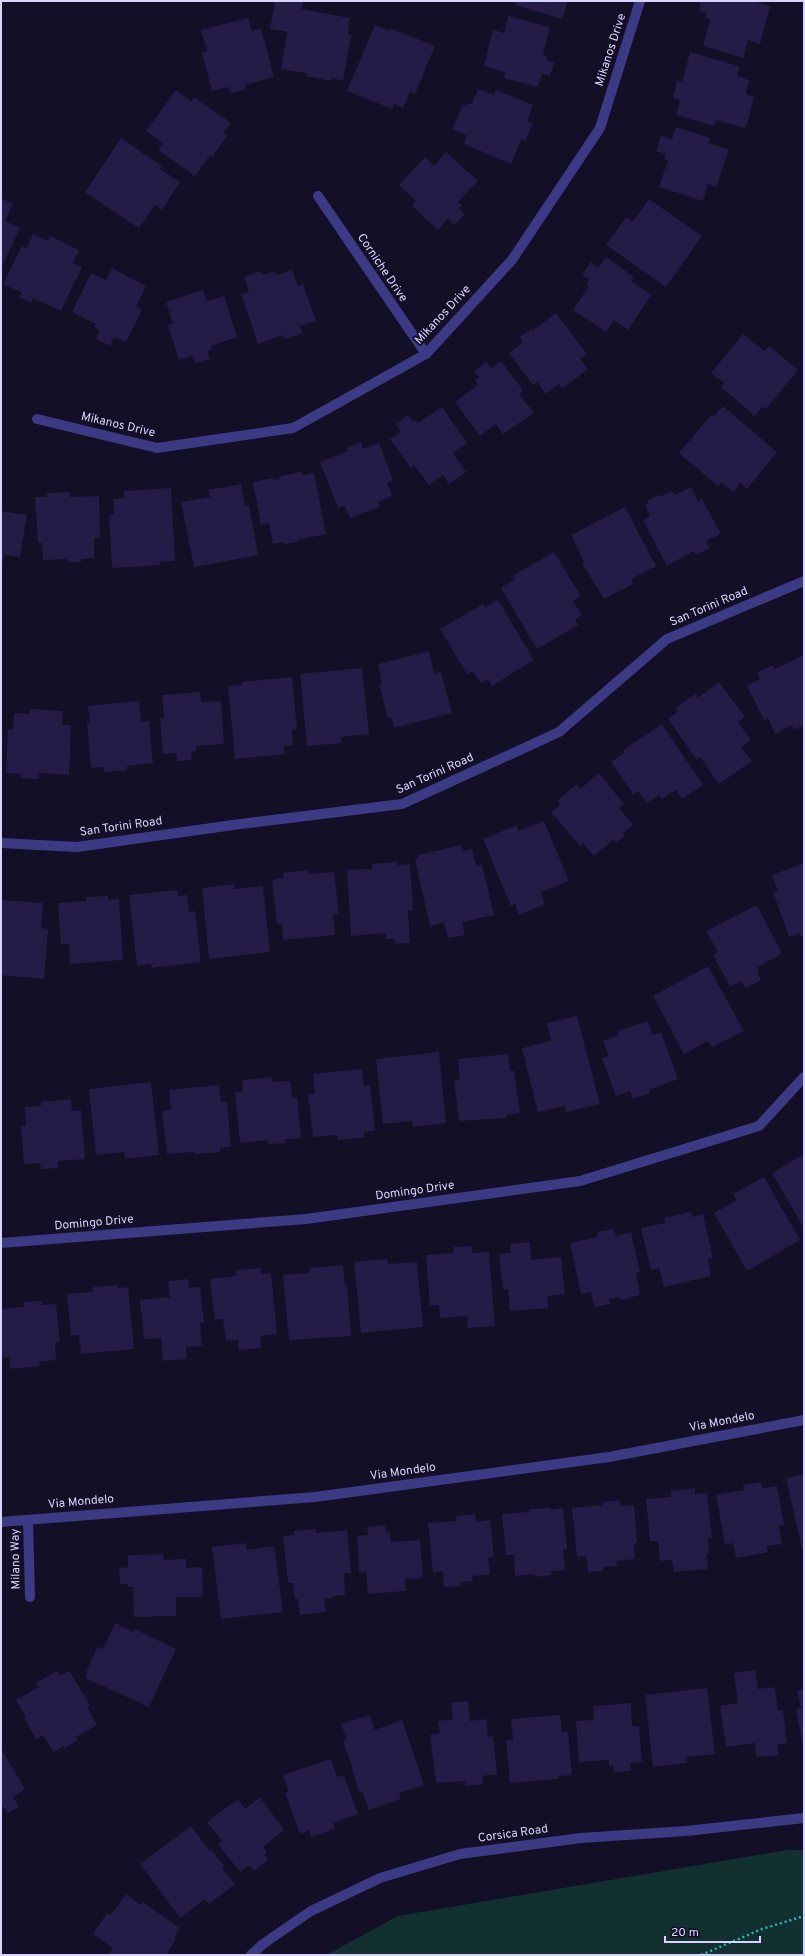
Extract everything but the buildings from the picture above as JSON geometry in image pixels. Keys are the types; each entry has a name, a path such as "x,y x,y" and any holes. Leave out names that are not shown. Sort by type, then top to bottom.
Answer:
{"street":[{"name":"Mikanos Drive","path":"37,419 157,448 293,428 426,354 512,260 600,128 640,1"},
{"name":"Corniche Drive","path":"318,196 426,354"},
{"name":"San Torini Road","path":"1,843 77,847 233,825 402,804 559,732 667,639 804,581"},
{"name":"Domingo Drive","path":"1,1243 306,1219 580,1181 759,1126 804,1077"},
{"name":"Via Mondelo","path":"1,1522 316,1497 609,1457 804,1420"},
{"name":"Milano Way","path":"28,1520 30,1597"},
{"name":"Corsica Road","path":"251,1955 275,1936 324,1905 380,1878 460,1854 581,1838 686,1831 804,1818"}],"path":[{"path":"701,1955 762,1929 804,1916"}],"green space":[{"path":"787,1850 804,1850 804,1955 326,1955 398,1916"}]}
